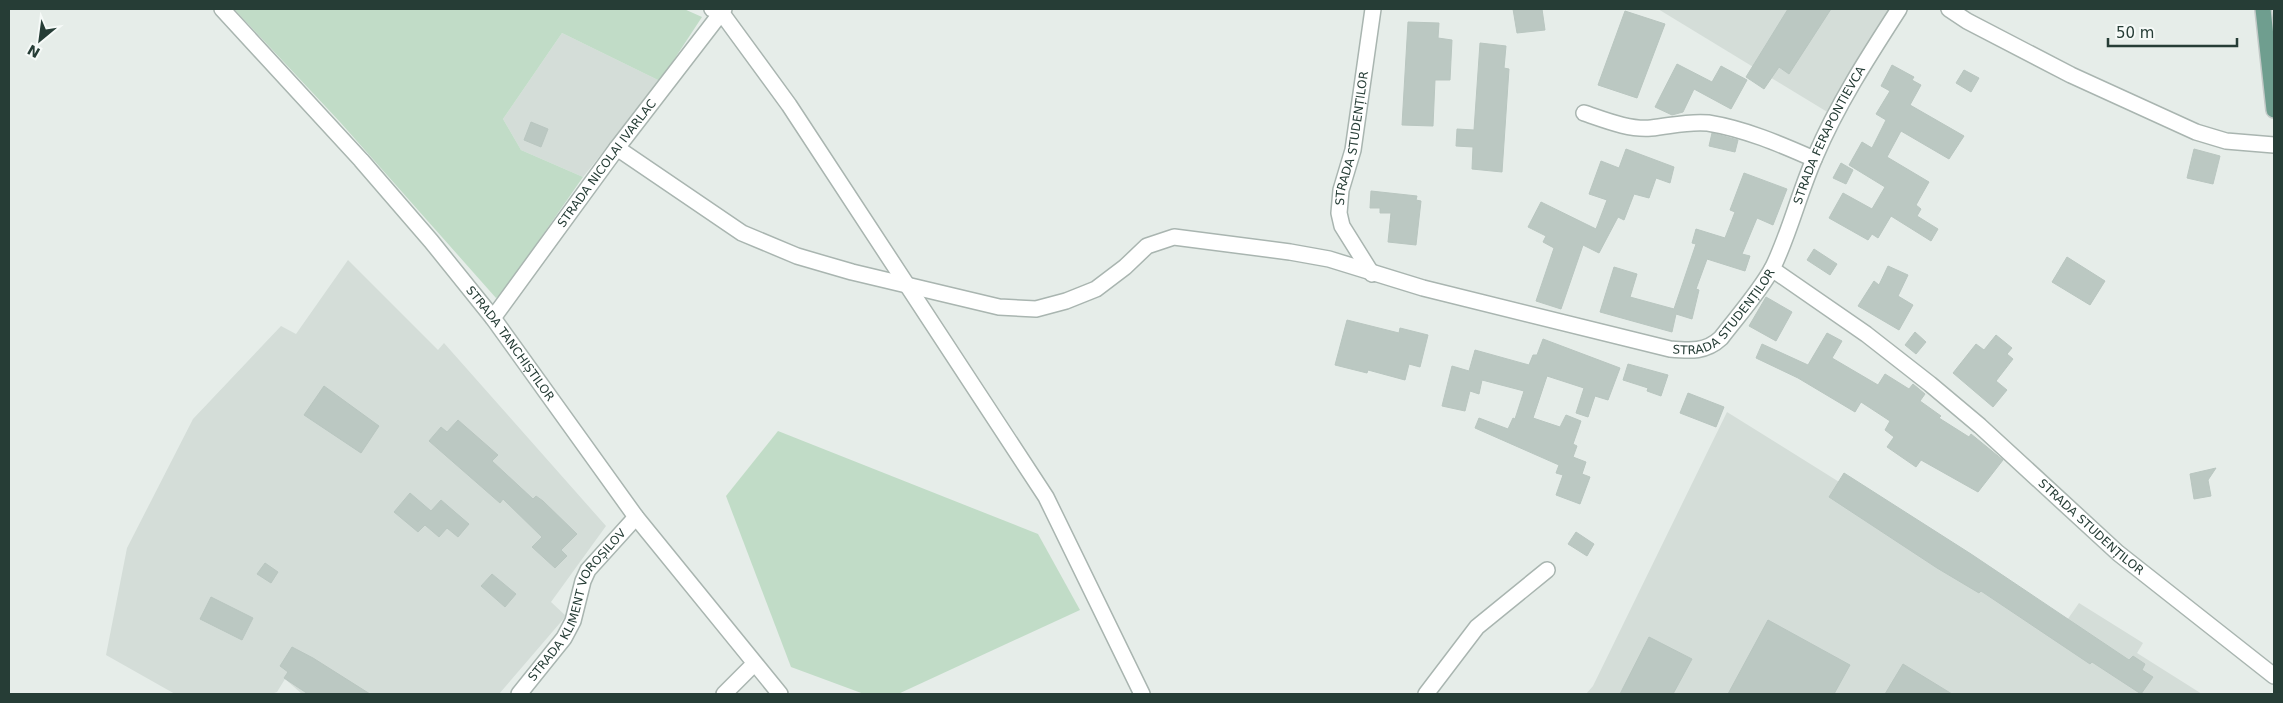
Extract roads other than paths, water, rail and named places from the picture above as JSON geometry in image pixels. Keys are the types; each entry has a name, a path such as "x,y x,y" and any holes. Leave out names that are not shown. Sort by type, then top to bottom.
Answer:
{"main road":[{"path":"2263,9 2274,110"}],"street":[{"name":"STRADA TANCHIȘTILOR","path":"222,9 361,160 493,318 636,517 780,694"},
{"name":"STRADA STUDENȚILOR","path":"1374,9 1353,150 1341,190 1339,213 1342,226 1372,274 1661,347 1688,351 1712,346 1721,338 1772,269 1866,334 1930,384 1980,426 2118,553 2274,676"},
{"name":"STRADA FERAPONTIEVCA","path":"1772,269 1793,219 1814,159 1856,76 1899,9"},
{"path":"1949,9 1967,22 2071,75 2196,132 2226,141 2274,145"},
{"name":"STRADA NICOLAI IVARLAC","path":"493,318 719,10"},
{"path":"719,10 789,104 904,283 1046,497 1142,694"},
{"path":"1584,113 1619,124 1650,128 1686,122 1709,124 1768,139 1814,159"},
{"path":"617,148 742,233 797,256 852,272 999,307 1036,309 1066,301 1096,289 1125,267 1147,246 1174,237 1329,259 1372,274"},
{"name":"STRADA KLIMENT VOROȘILOV","path":"519,694 564,638 573,621 583,581 588,570 636,517"},
{"path":"1426,694 1477,627 1547,570"},
{"path":"724,694 754,664"}]}
